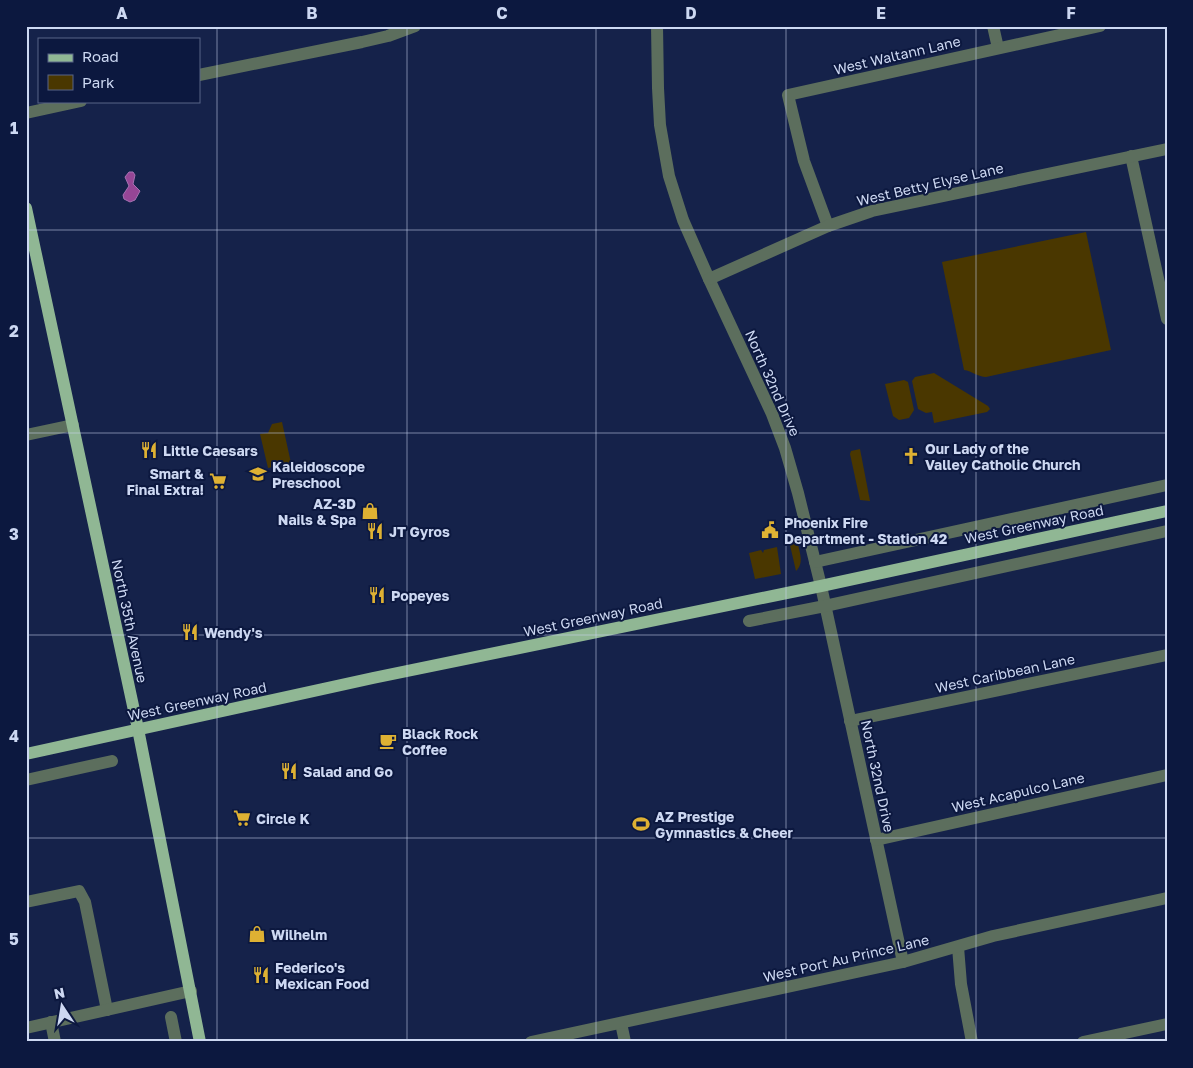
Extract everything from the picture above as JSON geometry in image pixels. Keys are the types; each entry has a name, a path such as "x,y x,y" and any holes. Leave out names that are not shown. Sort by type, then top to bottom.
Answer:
{"main road":[{"name":"North 35th Avenue","path":"26,208 138,729 200,1042"},
{"name":"West Greenway Road","path":"26,754 405,671 821,586 1167,511"}],"street":[{"path":"200,75 362,42 388,36 415,26"},
{"name":"North 32nd Drive","path":"657,26 660,125 669,176 683,220 772,414 797,488 821,586 903,962"},
{"path":"993,26 998,48"},
{"name":"West Waltann Lane","path":"828,226 804,161 788,95 1100,26"},
{"path":"26,113 76,102"},
{"name":"West Betty Elyse Lane","path":"709,279 828,226 872,211 1167,149"},
{"path":"1131,156 1167,319"},
{"path":"26,435 73,425"},
{"name":"West Greenway Road","path":"815,562 1167,485"},
{"path":"749,621 1167,531"},
{"name":"West Caribbean Lane","path":"850,721 1167,655"},
{"path":"26,780 112,761"},
{"name":"West Acapulco Lane","path":"876,840 1167,775"},
{"path":"26,902 79,891 85,902 107,1010"},
{"name":"West Port Au Prince Lane","path":"532,1042 903,962 958,948 993,936 1167,898"},
{"path":"958,948 964,1002 972,1042"},
{"path":"26,1028 191,991"},
{"path":"171,1017 176,1042"},
{"path":"51,1022 55,1042"},
{"path":"621,1023 625,1042"},
{"path":"1083,1042 1167,1024"}],"green space":[{"path":"1086,232 1111,350 986,377 964,370 942,262"},
{"path":"934,373 990,409 987,412 934,423 932,412 926,413 918,409 912,381 915,377"},
{"path":"904,380 908,382 914,410 909,418 899,420 893,416 885,384"},
{"path":"282,422 291,463 268,468 260,434 268,433 272,424"},
{"path":"860,449 870,501 860,500 850,454 851,451"},
{"path":"797,540 801,561 796,571 789,541"},
{"path":"777,547 781,574 755,579 749,553 761,550 763,553 764,550"}],"shaded area":[{"path":"129,172 133,172 135,175 133,184 140,191 135,200 130,202 124,199 123,195 129,186 125,177"}],"place":[{"name":"Little Caesars","path":"149,450"},
{"name":"Our Lady of the Valley Catholic Church","path":"911,456"},
{"name":"Kaleidoscope Preschool","path":"258,474"},
{"name":"Smart & Final Extra!","path":"218,481"},
{"name":"AZ-3D Nails & Spa","path":"370,511"},
{"name":"Phoenix Fire Department - Station 42","path":"770,530"},
{"name":"JT Gyros","path":"375,531"},
{"name":"Popeyes","path":"377,595"},
{"name":"Wendy's","path":"190,632"},
{"name":"Black Rock Coffee","path":"388,741"},
{"name":"Salad and Go","path":"289,771"},
{"name":"Circle K","path":"242,818"},
{"name":"AZ Prestige Gymnastics & Cheer","path":"641,824"},
{"name":"Wilhelm","path":"257,934"},
{"name":"Federico's Mexican Food","path":"261,975"}]}
